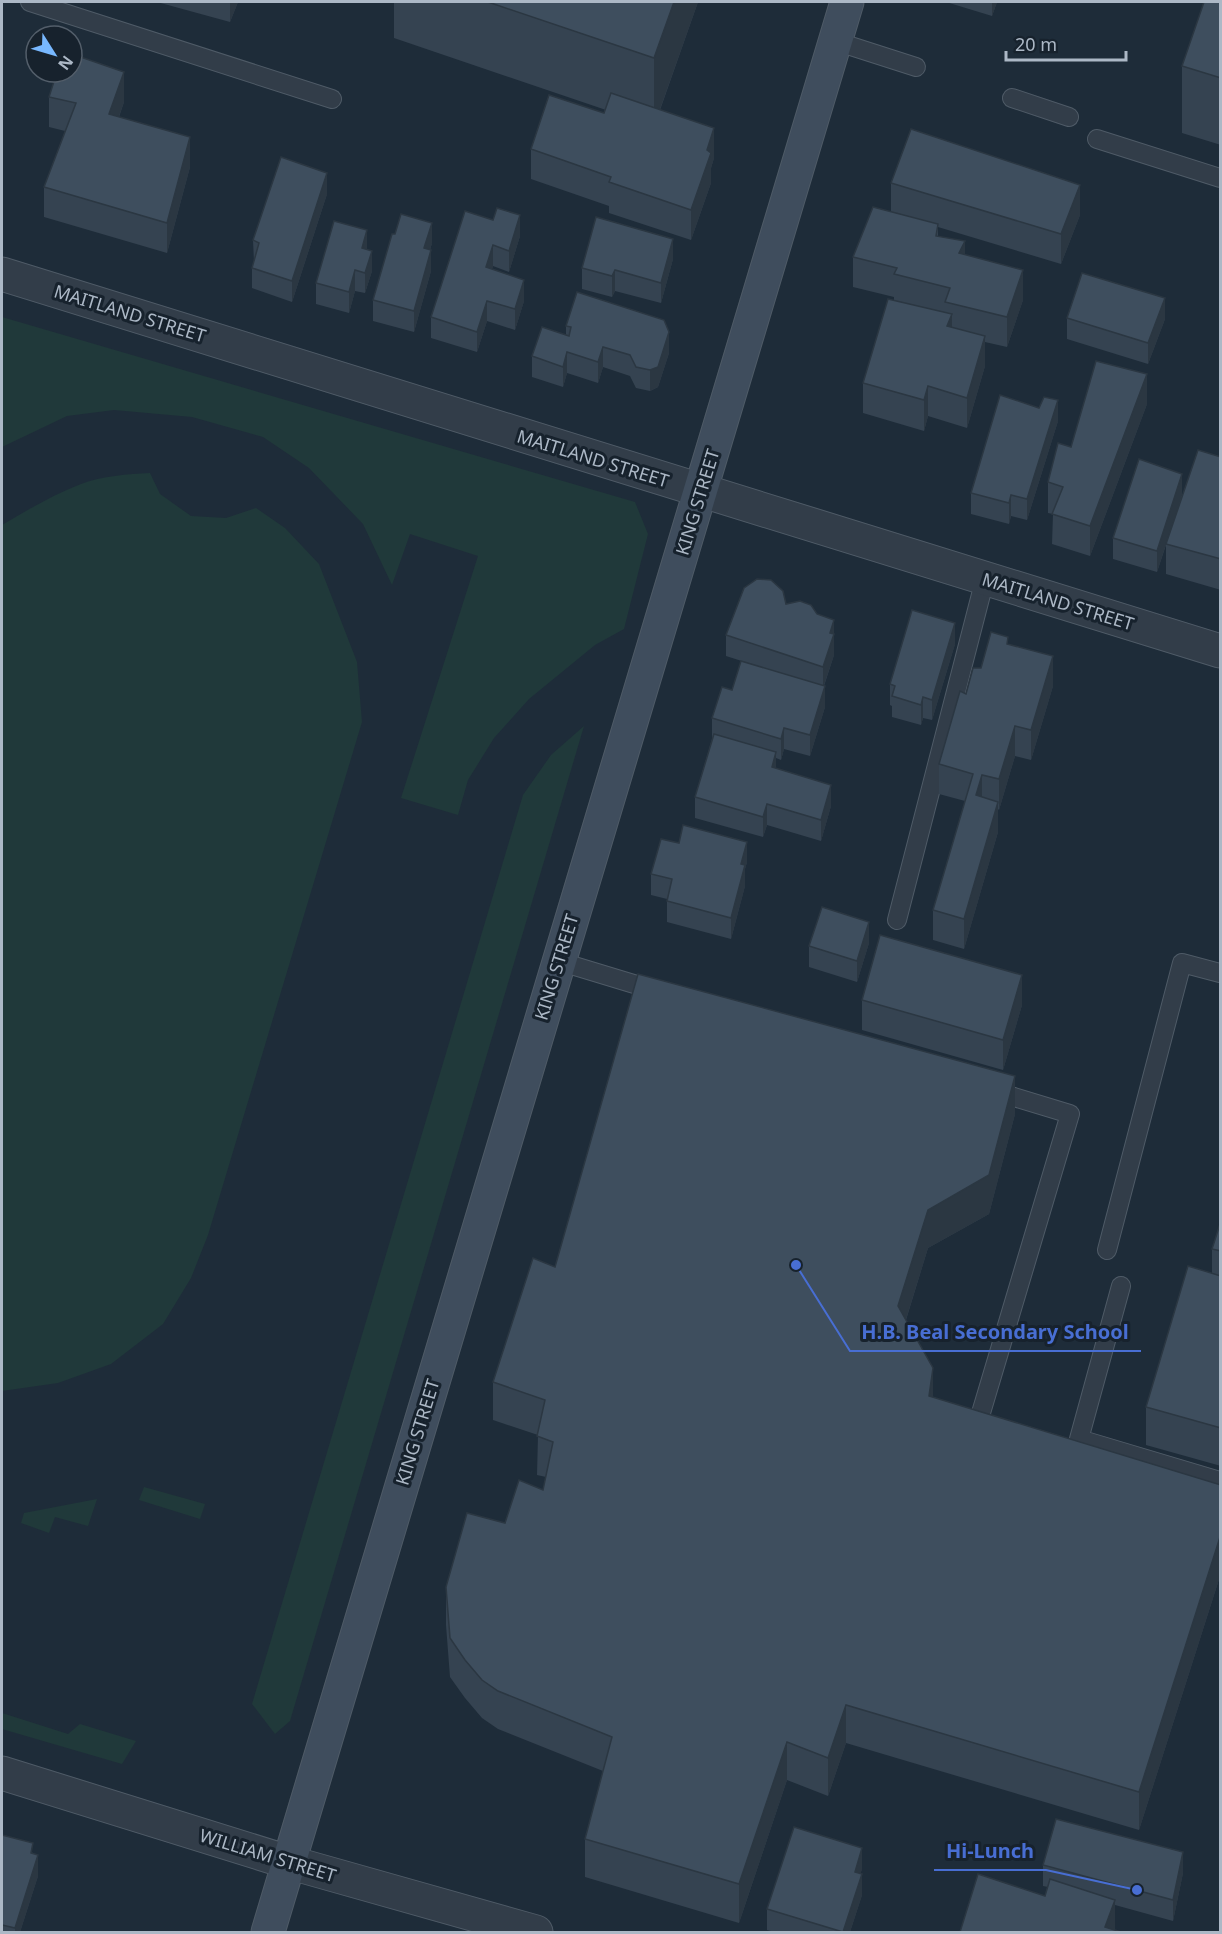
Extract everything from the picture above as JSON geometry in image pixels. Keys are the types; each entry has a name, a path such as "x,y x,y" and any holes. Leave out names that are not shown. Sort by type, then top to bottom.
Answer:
{"main road":[{"name":"KING STREET","path":"268,1932 846,2"}],"street":[{"name":"MAITLAND STREET","path":"2,274 1221,651"},
{"name":"WILLIAM STREET","path":"2,1773 288,1862 536,1932"}],"lane":[{"path":"30,2 332,99"},
{"path":"835,41 916,67"},
{"path":"1012,98 1069,117"},
{"path":"1097,139 1221,178"},
{"path":"897,920 985,579"},
{"path":"558,961 672,995"},
{"path":"1107,1250 1182,963 1221,973"},
{"path":"979,1087 1070,1114 974,1438 985,1442"},
{"path":"1120,1286 1079,1439 1221,1481"}],"green space":[{"path":"2,317 635,502 648,534 624,629 595,645 529,699 494,738 468,780 458,815 401,798 478,556 410,534 392,585 363,524 309,468 263,437 192,417 114,410 67,416 2,447"},
{"path":"150,473 160,494 191,516 226,518 256,508 285,528 319,564 357,662 362,722 208,1235 191,1278 163,1324 111,1364 58,1383 2,1391 2,525 50,498 89,481"},
{"path":"584,726 290,1721 275,1734 252,1704 523,795 551,755"},
{"path":"144,1487 205,1504 200,1519 139,1500"},
{"path":"97,1499 88,1526 55,1517 49,1533 21,1523 24,1513"},
{"path":"2,1713 68,1734 80,1724 136,1741 122,1764 2,1729"}],"building":[{"path":"488,2 674,2 654,58"},
{"path":"1204,2 1221,2 1221,78 1182,66"},
{"path":"84,58 124,72 109,114 190,137 167,223 44,187 76,103 49,97 53,84 84,84"},
{"path":"611,93 714,128 707,150 711,153 691,210 609,182 611,177 531,149 549,95 604,113"},
{"path":"911,129 1080,185 1061,234 891,183"},
{"path":"281,157 327,173 292,281 252,268 259,243 253,240"},
{"path":"873,207 938,224 936,236 965,241 959,253 1023,270 1007,317 945,302 950,288 894,274 897,268 853,257"},
{"path":"497,208 520,215 509,251 493,245 486,267 524,280 515,309 487,301 477,332 431,317 465,211 493,220"},
{"path":"401,214 432,223 424,248 431,250 414,311 373,300 392,234 395,234"},
{"path":"596,217 673,239 661,283 615,270 612,276 582,268"},
{"path":"334,221 367,230 362,248 372,251 365,273 355,270 349,292 316,283"},
{"path":"1082,273 1165,298 1148,343 1067,318"},
{"path":"577,292 664,320 669,332 658,367 650,370 636,367 630,355 603,347 598,362 567,352 563,367 532,356 542,327 569,336 571,327 566,326"},
{"path":"888,299 952,314 947,326 985,336 967,398 928,386 924,400 863,383"},
{"path":"1096,361 1147,374 1090,526 1052,514 1063,487 1048,482 1058,443 1071,447"},
{"path":"1000,395 1039,408 1044,397 1058,400 1027,499 1011,495 1009,503 971,493"},
{"path":"1198,450 1221,457 1221,559 1166,544"},
{"path":"1139,459 1182,474 1157,551 1113,538"},
{"path":"757,579 771,580 783,591 786,604 800,601 811,605 817,614 834,620 830,633 834,634 823,667 726,635 744,588"},
{"path":"912,610 955,623 932,700 923,697 921,705 892,696 895,686 890,684"},
{"path":"991,632 1008,637 1007,644 1053,656 1031,730 1015,726 999,779 982,775 976,795 998,802 964,919 933,910 973,774 939,764 960,691 966,694 973,668 981,668"},
{"path":"741,661 825,686 810,735 784,728 781,739 712,718 722,687 732,690"},
{"path":"714,734 776,752 772,767 831,785 821,820 767,804 763,817 695,797"},
{"path":"683,825 747,842 741,864 745,865 731,918 667,901 672,879 651,874 661,839 679,843"},
{"path":"822,907 869,922 857,961 809,946"},
{"path":"880,935 1022,975 1003,1040 862,1000"},
{"path":"638,974 1015,1076 989,1175 928,1210 898,1306 933,1368 929,1396 1221,1485 1221,1534 1139,1792 846,1705 828,1758 787,1742 739,1884 585,1839 612,1737 498,1691 482,1680 450,1638 446,1587 467,1513 505,1523 519,1480 543,1490 553,1442 537,1436 545,1400 493,1382 533,1258 555,1267"},
{"path":"1221,1221 1221,1251 1212,1249"},
{"path":"1188,1266 1221,1276 1221,1428 1146,1407"},
{"path":"1056,1819 1183,1852 1173,1900 1043,1865"},
{"path":"794,1827 862,1848 855,1872 862,1874 843,1932 767,1909"},
{"path":"2,1835 33,1843 31,1853 38,1855 15,1928 2,1925"},
{"path":"978,1874 1045,1896 1050,1879 1115,1900 1105,1927 1121,1932 960,1932"}],"place":[{"name":"H.B. Beal Secondary School","path":"796,1265"},
{"name":"Hi-Lunch","path":"1137,1890"}]}
